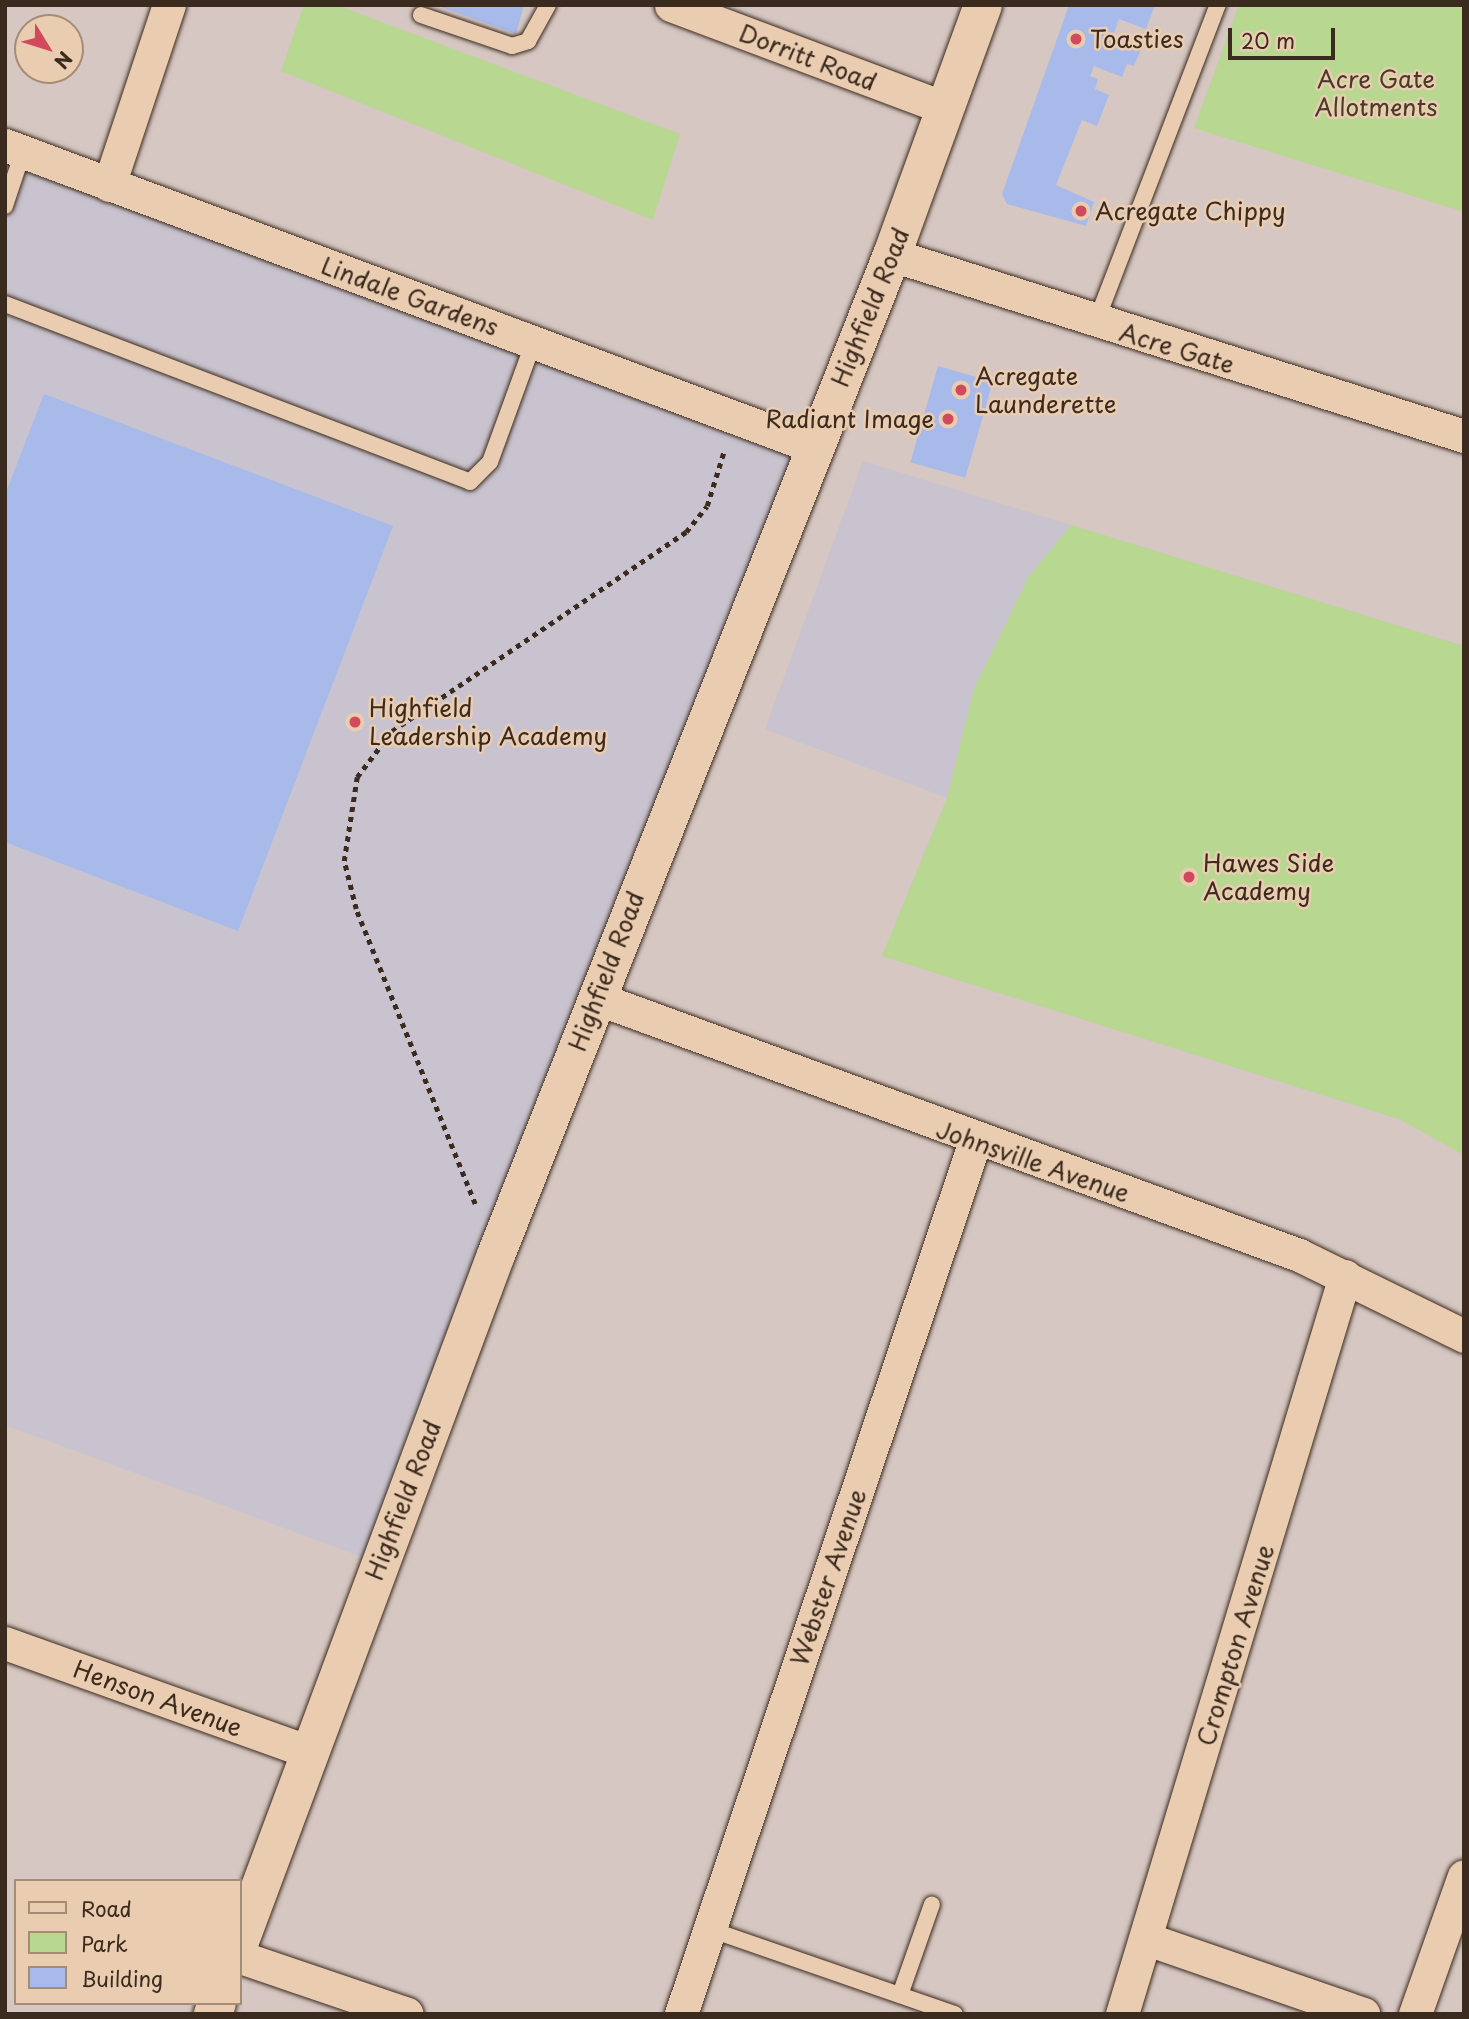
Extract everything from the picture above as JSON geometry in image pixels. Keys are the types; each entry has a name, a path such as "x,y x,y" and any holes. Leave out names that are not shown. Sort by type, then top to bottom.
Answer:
{"street":[{"path":"108,185 169,5"},
{"name":"Dorritt Road","path":"671,5 945,108"},
{"name":"Highfield Road","path":"242,1936 496,1255 892,255 983,5"},
{"name":"Lindale Gardens","path":"14,149 534,341 734,420 814,447"},
{"name":"Acre Gate","path":"892,255 1096,323 1464,436"},
{"name":"Johnsville Avenue","path":"596,998 975,1141 1345,1276 1464,1336"},
{"name":"Webster Avenue","path":"681,2014 975,1141"},
{"name":"Crompton Avenue","path":"1122,2014 1147,1939 1345,1276"},
{"name":"Henson Avenue","path":"5,1643 310,1752"},
{"path":"1415,2014 1464,1876"},
{"path":"1147,1939 1363,2014"},
{"path":"242,1958 407,2014"}],"lane":[{"path":"421,15 512,46 528,41 548,5"},
{"path":"1096,323 1218,5"},
{"path":"5,206 14,149"},
{"path":"5,304 470,482 490,462 534,341"},
{"path":"900,1995 932,1904"},
{"path":"709,1929 954,2014"}],"path":[{"path":"496,1255 356,909 344,861 357,777 392,731 686,532 706,506 734,420"}],"shaded area":[{"name":"Highfield Leadership Academy","path":"5,145 814,447 379,1563 5,1425"},
{"name":"Hawes Side Academy","path":"863,461 1464,646 1405,1121 882,956 947,798 765,729"}],"green space":[{"path":"304,5 336,5 680,134 653,220 281,71"},
{"name":"Acre Gate Allotments","path":"1239,5 1464,5 1464,212 1194,128"},
{"name":"Hawes Side Academy","path":"1071,525 1464,646 1464,1155 1399,1119 882,956 947,798 974,689 1029,576"}],"building":[{"path":"438,5 524,5 516,34 438,6"},
{"path":"1069,5 1155,5 1146,29 1119,19 1113,36 1142,47 1134,66 1127,64 1122,77 1094,66 1090,76 1098,79 1095,89 1109,95 1097,126 1082,120 1056,185 1094,202 1086,226 1007,204 1002,194"},
{"path":"938,366 993,382 965,478 910,462"},
{"name":"Highfield Leadership Academy","path":"44,394 393,526 238,931 5,842 5,495"}],"place":[{"name":"Toasties","path":"1076,39"},
{"name":"Acregate Chippy","path":"1081,211"},
{"name":"Acregate Launderette","path":"961,390"},
{"name":"Radiant Image","path":"948,419"},
{"name":"Highfield Leadership Academy","path":"355,722"},
{"name":"Hawes Side Academy","path":"1189,877"}]}
